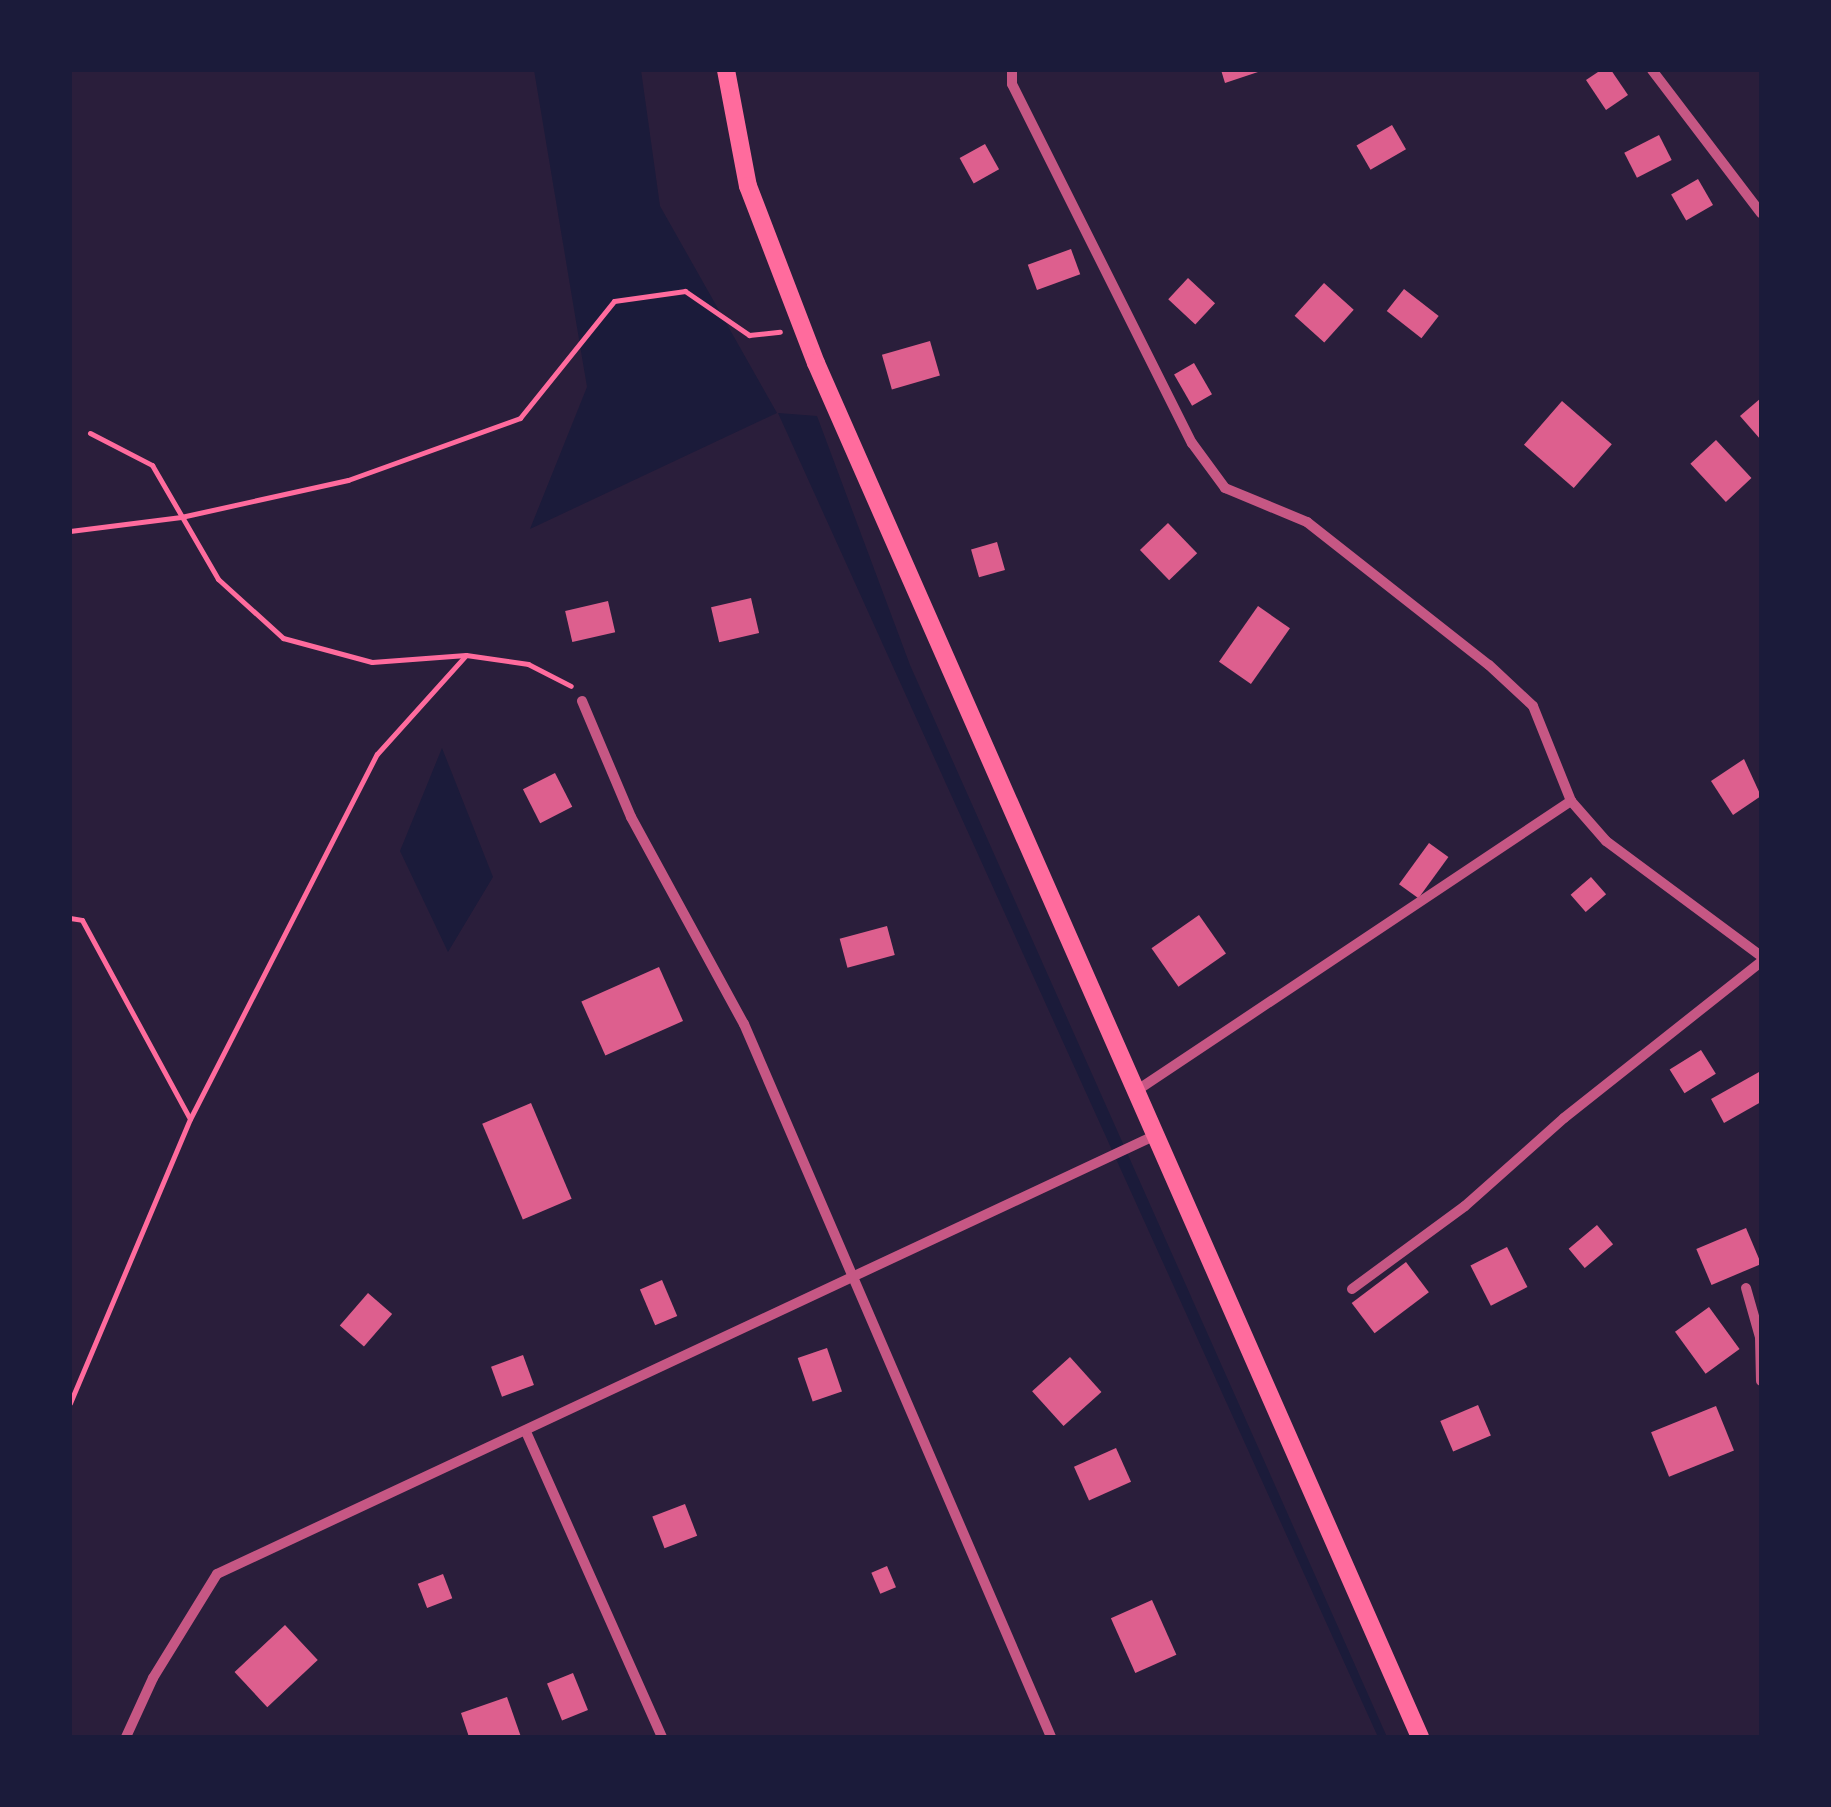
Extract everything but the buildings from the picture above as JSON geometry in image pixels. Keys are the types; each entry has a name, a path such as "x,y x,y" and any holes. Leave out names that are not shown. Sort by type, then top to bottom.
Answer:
{"main road":[{"path":"726,70 748,186 803,330 1420,1737"}],"street":[{"path":"1012,70 1012,84 1184,426 1225,488 1307,522 1489,665 1534,706 1571,801 1606,840 1761,959 1564,1118 1465,1206 1352,1289"},
{"path":"1652,70 1761,213"},
{"path":"582,701 631,818 744,1024 1051,1737"},
{"path":"1136,1091 1571,801"},
{"path":"126,1737 153,1678 218,1574 857,1280 1156,1135"},
{"path":"1746,1288 1760,1337 1761,1380"},
{"path":"527,1434 662,1737"}],"path":[{"path":"70,531 181,517 348,480 520,418 614,301 684,291 749,336 803,330"},
{"path":"90,433 152,465 218,578 283,638 372,662 466,655 528,664 564,677 582,701"},
{"path":"70,1404 190,1119 377,754 466,655"},
{"path":"70,918 82,920 190,1119"}],"shaded area":[{"path":"70,70 534,70 587,387 530,529 777,413 660,206 641,70 1761,70 1761,1737 1387,1737 910,665 817,416 778,413 1378,1737 70,1737","holes":["442,748 493,877 448,952 400,851"]}]}
